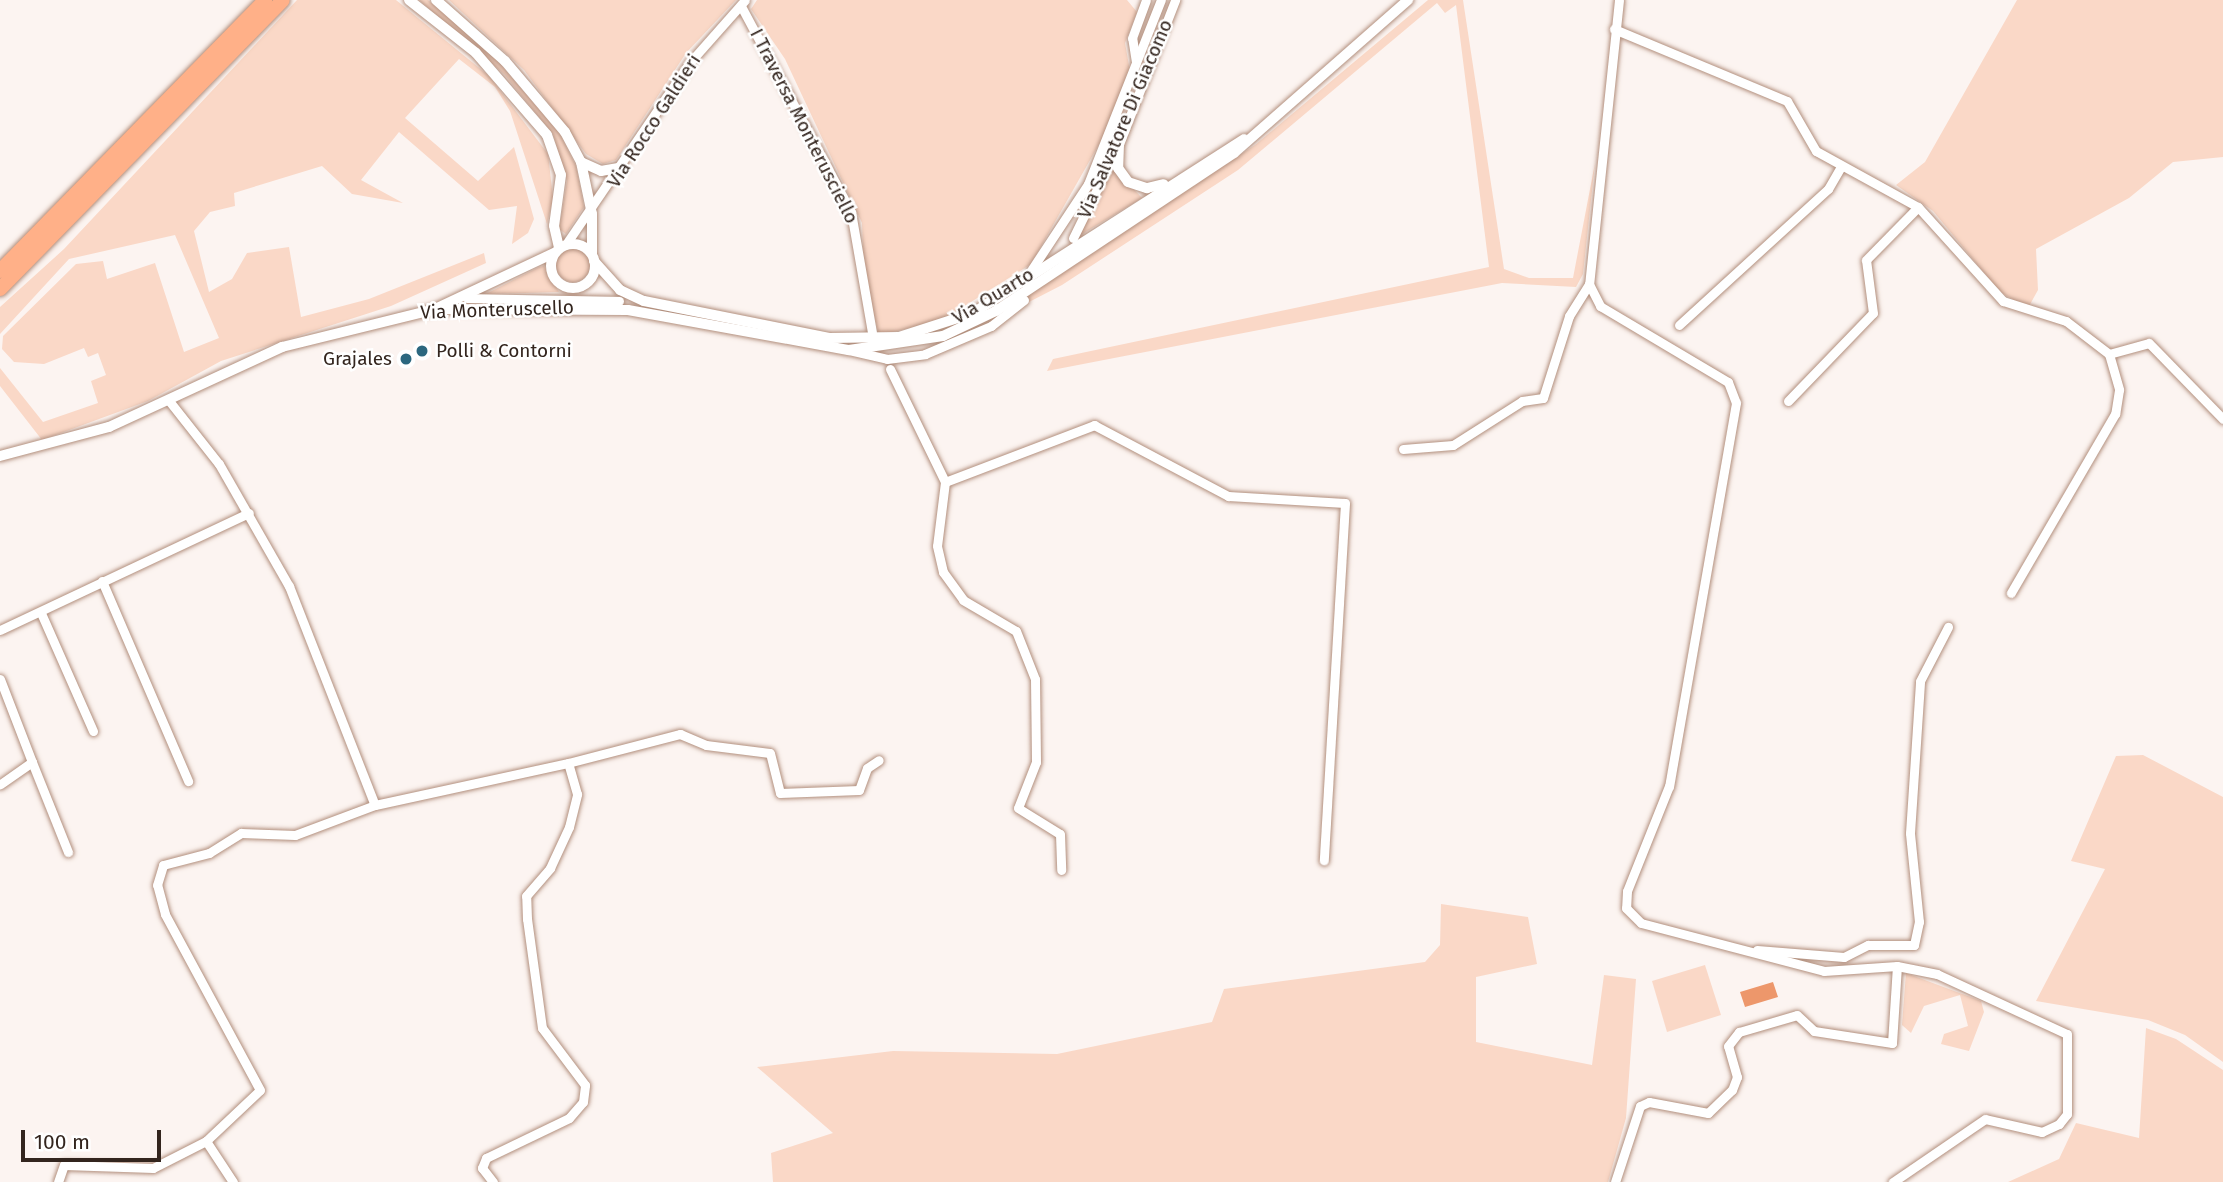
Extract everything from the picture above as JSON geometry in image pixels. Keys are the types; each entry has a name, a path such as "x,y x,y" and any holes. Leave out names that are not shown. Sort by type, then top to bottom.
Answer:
{"highway":[{"path":"0,271 265,0"},
{"path":"0,289 283,0"}],"street":[{"path":"409,0 476,53 547,135 561,174 554,226 538,258"},
{"path":"436,0 519,75 581,162 592,214 593,257 590,279 574,297"},
{"name":"Via Salvatore Di Giacomo","path":"1137,64 1132,38 1145,0"},
{"name":"Via Salvatore Di Giacomo","path":"1026,278 1088,184 1161,0"},
{"name":"Via Salvatore Di Giacomo","path":"1073,238 1119,144 1175,0"},
{"name":"Via Quarto","path":"849,350 923,342 982,320 1222,161 1408,0"},
{"path":"1403,449 1453,445 1522,401 1543,398 1569,316 1589,284 1619,0"},
{"name":"Via Rocco Galdieri","path":"560,248 592,214 691,61 743,3"},
{"name":"I Traversa Monterusciello","path":"743,3 851,212 872,332"},
{"path":"1614,29 1787,101 1816,151 1840,167 1918,207 2003,301 2066,321 2109,354 2119,390 2115,414 2011,593"},
{"name":"Via Quarto","path":"593,257 635,299 849,340 938,327 1026,278 1249,136"},
{"path":"1119,144 1118,168 1128,182 1147,188 1170,184"},
{"path":"581,162 601,171 623,167"},
{"path":"1679,325 1828,189 1840,167"},
{"path":"1788,401 1872,313 1866,260 1918,207"},
{"path":"554,226 560,248 555,280 574,297"},
{"path":"435,309 467,298 560,248 593,257"},
{"path":"1589,284 1600,306 1728,382 1736,395 1669,786 1625,900 1641,923 1755,950 1836,973 1897,966 1956,981 2063,1027 2069,1069 2067,1114 2050,1130 1984,1119 1894,1182"},
{"path":"467,298 574,297 619,301"},
{"name":"Via Monteruscello","path":"0,456 56,445 170,402 232,366 282,347 435,309 574,297 849,350"},
{"path":"849,350 887,359 925,354 991,326 1024,300"},
{"path":"2109,354 2149,343 2223,419"},
{"path":"890,369 945,482 937,546 943,572 963,600 1016,631 1035,679 1036,762 1018,808 1060,834 1061,870"},
{"path":"170,402 249,513 306,621 375,805"},
{"path":"945,482 1094,425 1228,496 1247,502 1343,501 1324,860"},
{"path":"0,630 249,513"},
{"path":"102,581 188,781"},
{"path":"41,612 93,731"},
{"path":"1755,950 1843,957 1868,945 1914,945 1919,922 1910,833 1920,681 1948,627"},
{"path":"0,679 68,852"},
{"path":"58,1182 64,1164 153,1168 206,1141 256,1098 259,1082 210,1008 165,914 159,870 241,833 295,835 375,805 568,763 680,734 706,745 770,753 780,793 859,790 867,768 879,760"},
{"path":"0,784 32,762"},
{"path":"493,1182 482,1168 486,1158 569,1118 583,1102 585,1085 542,1028 527,919 526,896 550,868 569,827 578,794 568,763"},
{"path":"1615,1182 1640,1106 1649,1101 1708,1113 1732,1090 1737,1077 1728,1046 1739,1032 1797,1015 1814,1031 1892,1044 1897,966"},
{"path":"206,1141 233,1182"}],"shaded area":[{"path":"297,0 396,0 489,76 548,154 553,198 547,224 510,111 495,87 459,59 405,118 478,181 514,147 534,219 528,233 512,244 517,206 489,210 399,132 361,180 403,203 352,194 322,166 234,193 235,206 210,212 194,231 209,292 232,279 247,253 289,247 301,317 369,299 484,253 486,263 391,306 221,361 148,401 42,440 0,386 0,368 43,422 98,403 91,381 106,375 98,353 88,357 84,348 44,364 14,362 2,349 3,336 76,264 103,261 107,279 155,263 184,352 219,338 175,235 69,259 0,334 0,307 64,249"},
{"path":"419,0 428,0 489,51 560,134 576,166 584,207 566,234 559,229 567,181 553,134 504,74"},
{"path":"449,0 736,0 686,53 616,160 603,164 586,154 524,70"},
{"path":"757,0 1127,0 1137,12 1125,43 1130,71 1106,132 1031,264 941,321 879,335 864,275 862,223 785,59 751,9"},
{"path":"1428,0 1463,0 1504,269 1529,278 1573,278 1595,163 1583,274 1576,287 1502,283 1047,371 1053,359 1489,267 1456,5 1445,13 1437,3 1238,170 1062,285 1029,302 1023,297 1255,145"},
{"path":"2017,0 2223,0 2223,157 2173,162 2129,198 2036,249 2038,290 2028,308 2000,292 1933,211 1896,185 1925,162"},
{"path":"1113,167 1142,198 1074,239 1081,233"},
{"path":"573,248 585,253 590,265 585,277 573,282 561,277 556,265 561,253"},
{"path":"544,266 559,292 486,294 539,267"},
{"path":"2143,755 2223,797 2223,1062 2185,1035 2148,1020 2036,1001 2105,869 2071,861 2116,756"},
{"path":"1441,904 1528,917 1537,964 1476,977 1476,1042 1592,1065 1604,975 1636,979 1626,1118 1608,1182 773,1182 771,1153 833,1133 757,1067 893,1051 1057,1054 1212,1022 1224,989 1425,962 1440,945"},
{"path":"1705,965 1721,1015 1667,1032 1652,981"},
{"path":"1906,973 1981,1001 1984,1012 1969,1051 1941,1044 1944,1034 1968,1026 1960,995 1924,1006 1911,1033 1902,1025"},
{"path":"1773,982 1778,997 1745,1007 1740,992"},
{"path":"2146,1028 2176,1039 2223,1070 2223,1182 2008,1182 2059,1159 2076,1123 2139,1138"}],"place":[{"name":"Polli & Contorni","path":"422,351"},
{"name":"Grajales","path":"406,359"}]}
